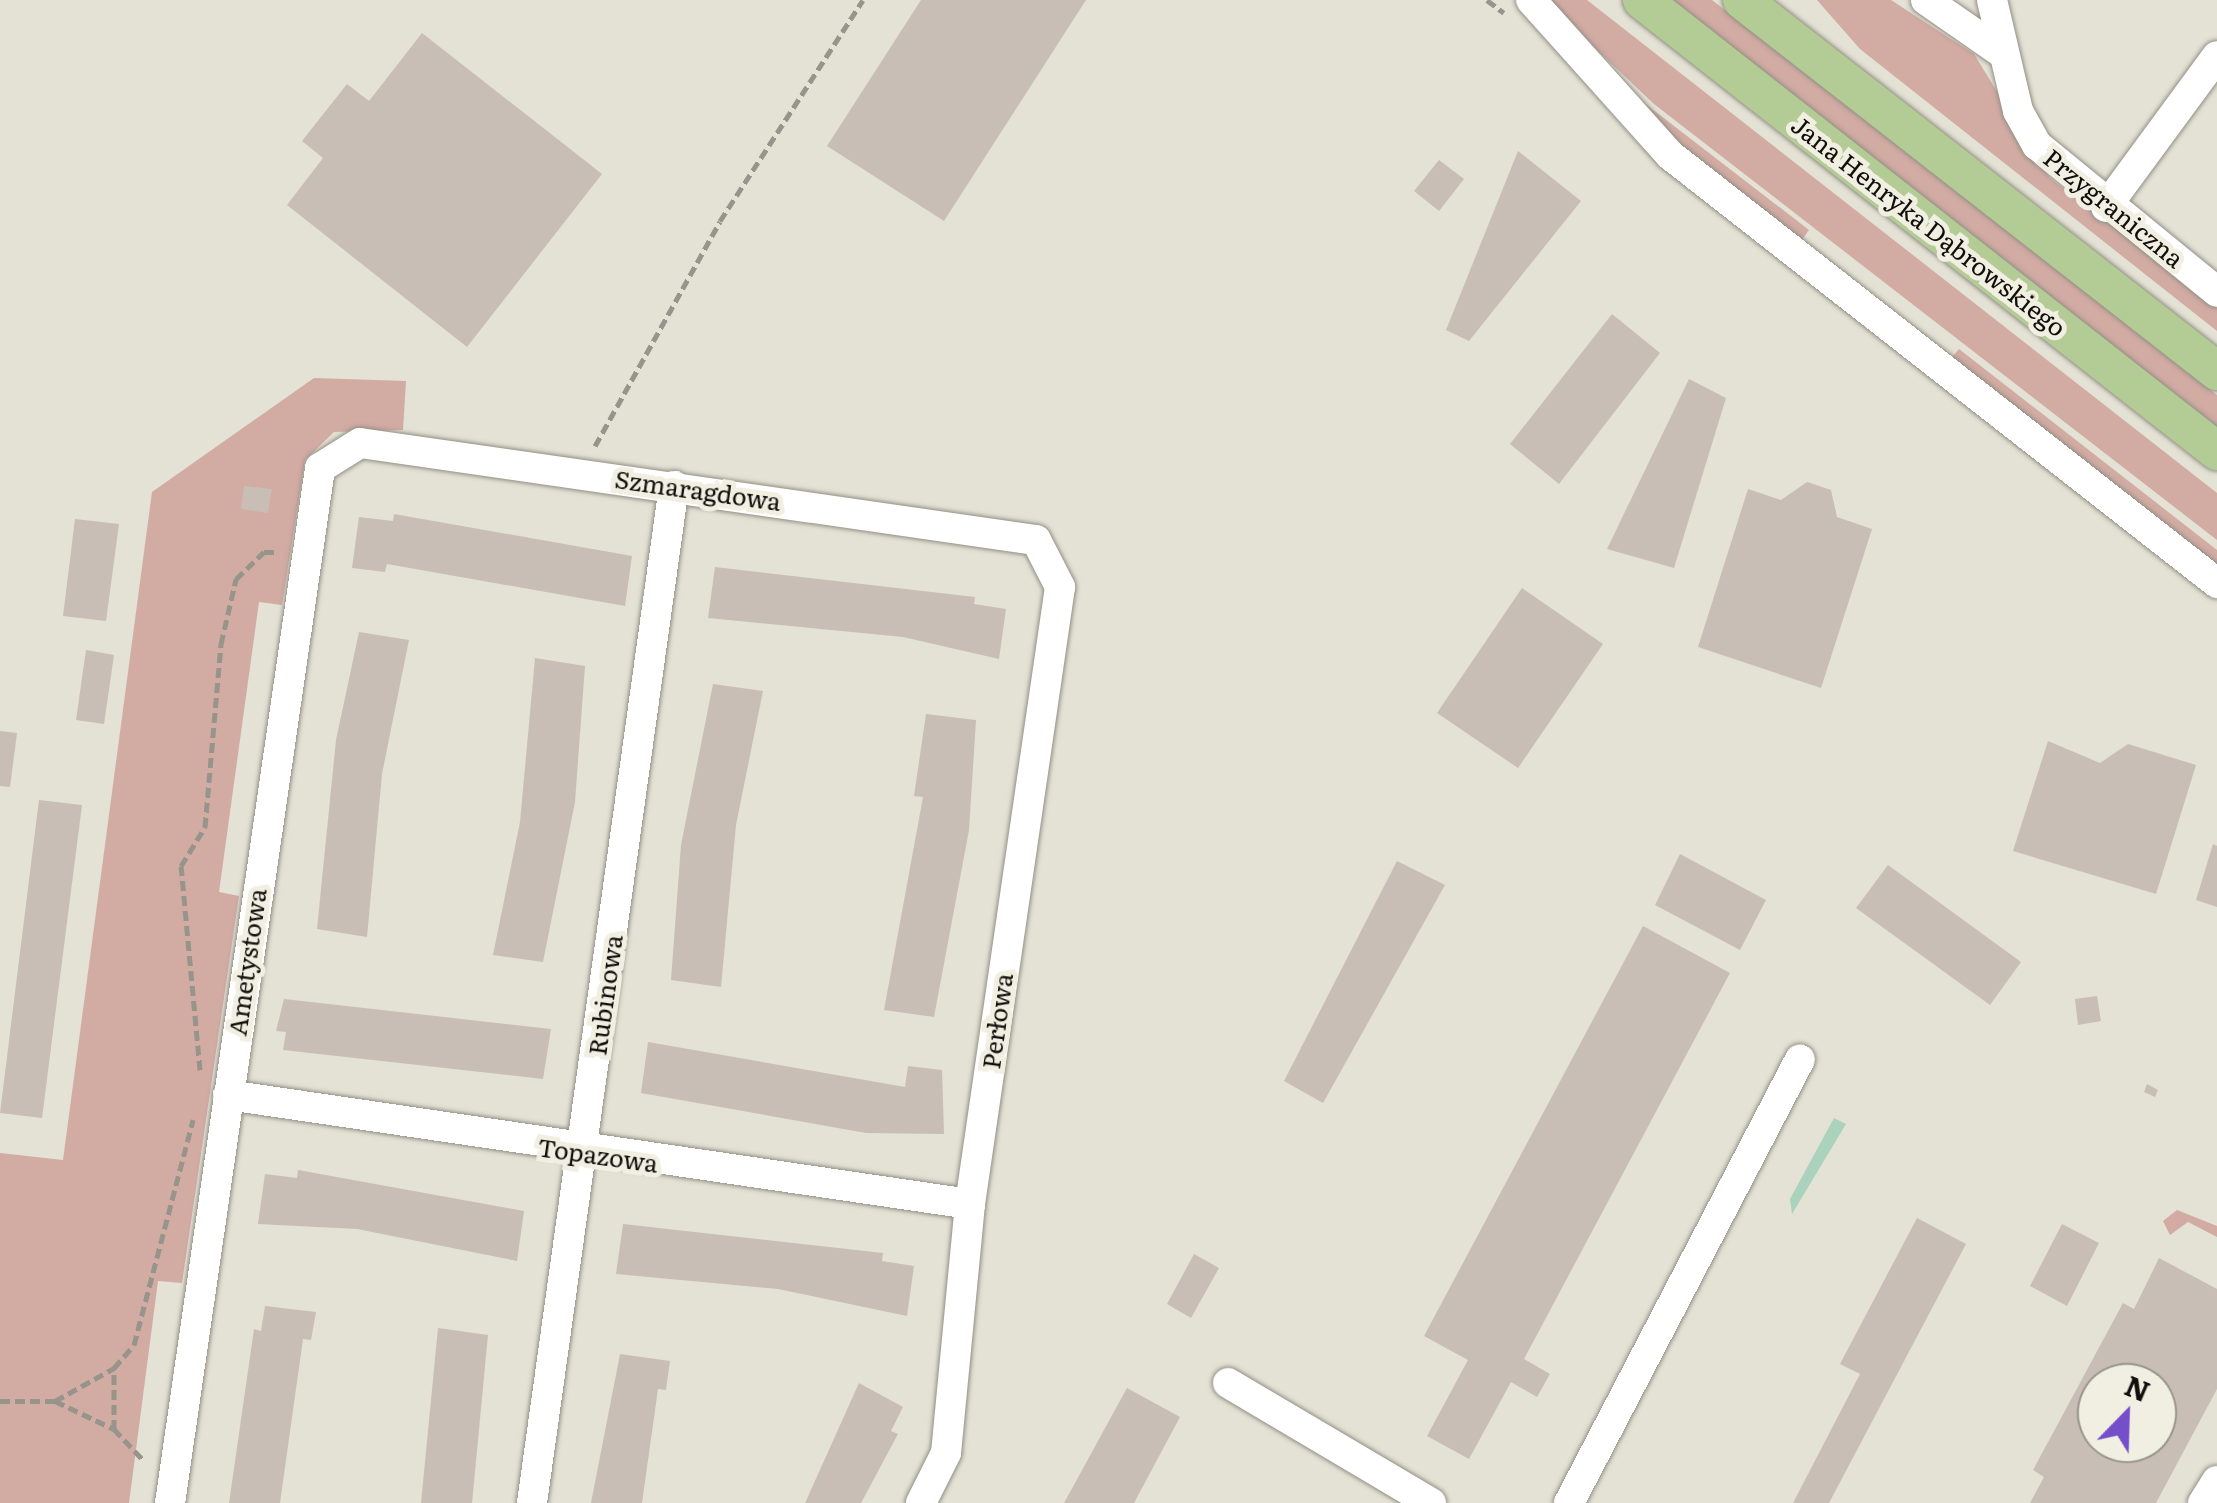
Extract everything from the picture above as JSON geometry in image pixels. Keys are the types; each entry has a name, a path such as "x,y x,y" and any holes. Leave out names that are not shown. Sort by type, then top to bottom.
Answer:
{"main road":[{"name":"Jana Henryka Dąbrowskiego","path":"1642,0 2217,451"},
{"path":"1742,0 2217,371"},
{"path":"1790,0 1806,50"}],"street":[{"path":"1531,0 1670,155 2217,583"},
{"path":"1926,0 2002,52"},
{"name":"Przygraniczna","path":"1992,0 2002,52 2037,146 2106,207 2217,292"},
{"path":"2106,207 2217,56"},
{"name":"Szmaragdowa","path":"360,443 1036,540"},
{"name":"Ametystowa","path":"170,1503 214,1089 320,468 360,443"},
{"name":"Rubinowa","path":"532,1503 584,1154 674,486"},
{"name":"Perłowa","path":"921,1503 946,1453 970,1204 1060,587 1036,540"},
{"path":"1569,1503 1800,1060"},
{"name":"Topazowa","path":"214,1089 584,1154 970,1204"},
{"path":"1228,1383 1431,1503"},
{"path":"2203,1503 2217,1481"}],"path":[{"path":"601,461 598,429 863,0"},
{"path":"214,1089 181,866 205,827 221,644 236,579 264,552 308,552"},
{"path":"55,1401 114,1368 134,1345 197,1099"},
{"path":"114,1368 114,1429"},
{"path":"0,1401 55,1401 114,1429 138,1460 175,1469"}],"shaded area":[{"path":"1544,0 1587,0 2217,493 2217,540 1654,104"},
{"path":"1671,0 1712,0 2217,395 2217,429"},
{"path":"1817,0 1891,0 1974,54 2050,178 2217,308 2217,331 1860,49"},
{"path":"1617,82 1809,230 1799,244 1692,160"},
{"path":"1959,349 2217,550 2217,572 1949,361"},
{"path":"314,378 406,381 403,430 334,432 305,460 282,605 259,602 219,892 239,896 182,1283 158,1281 129,1503 0,1503 0,1153 63,1160 152,492"},
{"path":"1834,1118 1846,1124 1792,1214 1790,1199"},
{"path":"2177,1210 2217,1226 2217,1237 2188,1222 2170,1235 2163,1221"}],"building":[{"path":"921,0 1086,0 944,221 827,146"},
{"path":"422,33 602,174 467,347 287,205 323,158 302,141 347,84 369,101"},
{"path":"1518,151 1581,201 1469,341 1446,330"},
{"path":"1439,160 1464,179 1439,211 1414,191"},
{"path":"1612,314 1660,353 1559,484 1510,444"},
{"path":"1689,379 1726,398 1674,568 1607,549"},
{"path":"1807,482 1831,490 1837,517 1872,529 1821,688 1698,647 1748,489 1781,500"},
{"path":"244,486 272,489 268,513 241,509"},
{"path":"394,514 632,556 625,606 387,564 385,572 352,568 359,517 393,521"},
{"path":"75,519 119,524 106,621 63,616"},
{"path":"715,567 975,597 974,604 1006,609 999,659 903,637 708,618"},
{"path":"1522,588 1603,644 1518,768 1437,713"},
{"path":"359,632 409,640 382,774 367,937 317,929 336,740"},
{"path":"86,650 114,655 104,724 76,720"},
{"path":"535,658 585,666 575,802 543,962 493,955 520,822"},
{"path":"713,684 763,691 736,825 721,987 671,980 681,845"},
{"path":"926,714 976,720 969,830 934,1017 884,1010 923,797 914,796"},
{"path":"0,731 17,733 10,787 0,786"},
{"path":"2048,741 2100,763 2128,744 2196,765 2156,894 2013,851"},
{"path":"39,800 82,805 42,1118 0,1113"},
{"path":"2213,844 2217,846 2217,907 2196,900"},
{"path":"1680,854 1766,900 1740,950 1655,905"},
{"path":"1397,861 1445,885 1323,1103 1284,1081"},
{"path":"1888,865 2021,962 1990,1005 1856,908"},
{"path":"1643,926 1730,973 1524,1359 1550,1374 1537,1397 1511,1382 1469,1459 1427,1436 1468,1360 1424,1336"},
{"path":"2097,996 2101,1021 2078,1025 2075,999"},
{"path":"284,999 551,1029 543,1079 283,1050 286,1032 276,1031"},
{"path":"648,1042 905,1087 908,1066 942,1070 944,1134 866,1133 641,1093"},
{"path":"2147,1084 2158,1090 2155,1097 2144,1092"},
{"path":"298,1170 524,1211 517,1261 357,1229 258,1224 265,1174 297,1178"},
{"path":"1917,1218 1966,1244 1829,1503 1793,1503 1860,1374 1840,1364"},
{"path":"623,1224 883,1253 882,1261 914,1266 907,1316 778,1289 616,1274"},
{"path":"2062,1224 2099,1243 2067,1306 2030,1286"},
{"path":"1194,1254 1219,1268 1191,1318 1167,1304"},
{"path":"2159,1258 2217,1289 2217,1389 2156,1503 2030,1503 2044,1477 2033,1470 2077,1388 2077,1463 2177,1463 2177,1363 2091,1363 2123,1303 2134,1309"},
{"path":"265,1306 316,1312 311,1340 303,1339 280,1503 229,1503 254,1329 261,1331"},
{"path":"438,1328 488,1335 472,1503 421,1503"},
{"path":"620,1354 670,1361 666,1390 658,1389 642,1503 591,1503"},
{"path":"859,1383 903,1407 891,1431 898,1434 861,1503 805,1503"},
{"path":"1127,1388 1180,1417 1134,1503 1064,1503"}]}
